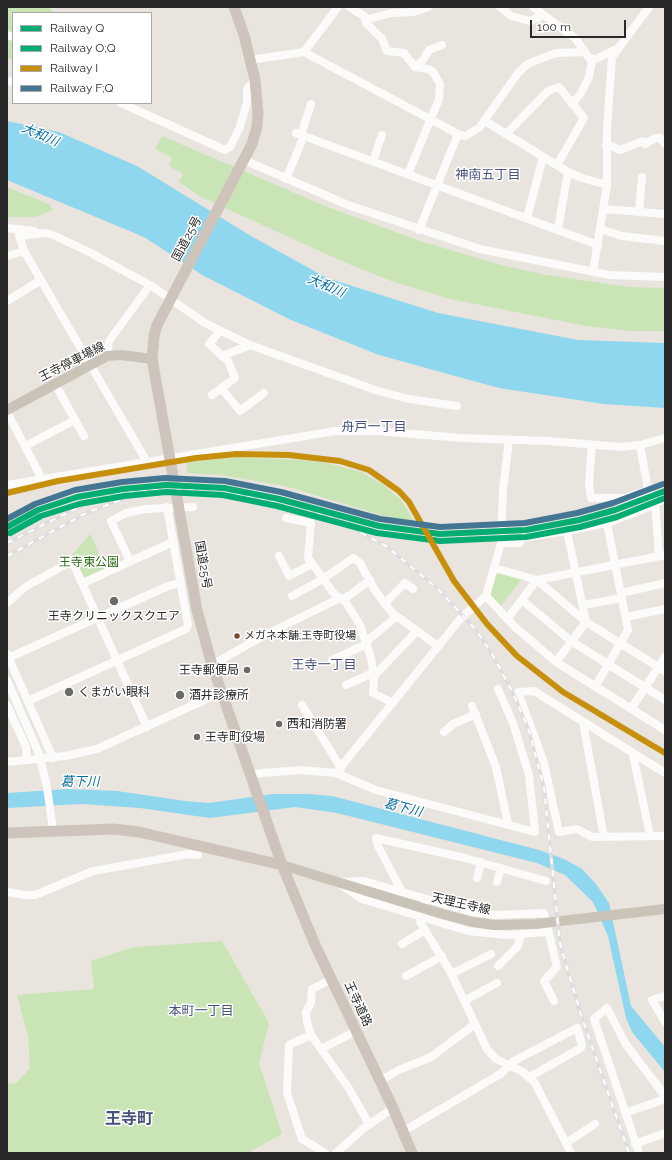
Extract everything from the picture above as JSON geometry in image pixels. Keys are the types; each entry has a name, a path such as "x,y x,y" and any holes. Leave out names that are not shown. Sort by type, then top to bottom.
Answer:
{"highway":[{"name":"国道25号","path":"234,7 244,35 255,80 258,113 257,128 252,144 173,295 156,331 152,360 201,629 212,665 282,865"},
{"path":"7,833 114,828 178,840 282,865"},
{"name":"王寺道路","path":"282,865 332,979 393,1108 412,1153"}],"main road":[{"name":"王寺停車場線","path":"7,411 107,356 121,354 152,360"},
{"name":"天理王寺線","path":"282,865 337,883 473,922 516,925 662,909"}],"street":[{"path":"304,52 338,7"},
{"path":"350,7 362,14 365,20 382,38 387,51 404,53 415,67 428,69 433,72 440,84 438,98 431,120 408,174"},
{"path":"365,20 391,14 414,12 428,7"},
{"path":"500,7 511,16 530,21 543,15"},
{"path":"533,7 575,38 592,60"},
{"path":"593,272 604,209 606,185 606,144 612,57 616,49 648,7"},
{"path":"415,67 423,60 429,50 442,45"},
{"path":"592,60 616,49"},
{"path":"250,60 304,52 431,120 465,136 479,128 518,72 525,66 556,53 585,52"},
{"path":"572,104 581,93 589,77 592,60"},
{"path":"124,104 224,150 230,147 240,127 247,102 247,89 255,80"},
{"path":"506,134 548,91 559,87 584,118 557,165"},
{"path":"286,179 311,104"},
{"path":"485,121 568,172 606,185"},
{"path":"300,134 598,245"},
{"path":"419,230 458,134"},
{"path":"373,161 382,135"},
{"path":"606,144 620,150 643,141 645,144 655,138 660,138 665,144"},
{"path":"527,218 543,157"},
{"path":"244,160 348,205 419,230 480,249 593,272 665,277"},
{"path":"558,229 568,172"},
{"path":"639,212 642,177"},
{"path":"604,209 665,214"},
{"path":"7,228 46,233 87,251 150,285 173,295 201,320 250,345 378,391 409,399 457,406"},
{"path":"600,229 622,236 665,241"},
{"path":"46,233 19,236 24,251 147,462"},
{"path":"7,256 24,251"},
{"path":"7,301 41,280"},
{"path":"107,356 109,341 150,285"},
{"path":"212,395 235,378 228,361 209,344 220,331"},
{"path":"222,356 250,345"},
{"path":"54,384 84,436"},
{"path":"221,388 240,411 264,393"},
{"path":"7,411 42,479"},
{"path":"25,446 75,420"},
{"path":"7,485 336,431 378,431 622,447 640,445 665,438"},
{"path":"339,770 461,618 486,596 501,543 503,489 509,440"},
{"path":"592,445 588,482 591,498 625,498 648,490"},
{"path":"507,619 536,580 662,556 654,503 648,490 640,445"},
{"path":"501,543 520,542 521,538 607,523 665,498"},
{"path":"130,561 111,521 131,512 167,507 193,507"},
{"path":"28,701 186,629 188,624 167,507"},
{"path":"286,518 311,523 308,554 312,564 323,579 342,599 358,621 367,643 374,674 373,693 393,703"},
{"path":"595,687 628,630 607,523"},
{"path":"556,662 586,622 567,531"},
{"path":"82,583 173,542"},
{"path":"279,556 289,576 312,564"},
{"path":"292,596 323,579 353,558 360,563 384,603 396,617 438,646"},
{"path":"7,604 25,587 72,561 147,727"},
{"path":"495,568 536,580 586,622 662,670"},
{"path":"212,665 261,637 342,599 370,580"},
{"path":"384,603 405,582 413,589"},
{"path":"53,758 8,656 98,618 168,586 180,583"},
{"path":"583,605 665,583"},
{"path":"486,596 507,619 556,662 665,730"},
{"path":"522,600 571,641 665,700"},
{"path":"626,617 665,609"},
{"path":"332,660 367,643 396,617"},
{"path":"346,685 374,674 417,631"},
{"path":"631,709 645,688 662,670 665,656"},
{"path":"7,680 39,754 47,787 52,830"},
{"path":"251,777 301,770 339,770 376,790 535,832 529,775 513,723 498,689"},
{"path":"665,773 534,691 518,692 544,763 559,832 577,829 592,837 650,835 665,836"},
{"path":"7,762 53,758 96,749 222,692"},
{"path":"7,705 26,747 27,760"},
{"path":"302,705 339,770"},
{"path":"472,706 496,767 508,824"},
{"path":"444,732 453,724 476,714"},
{"path":"583,722 604,837"},
{"path":"634,755 650,835"},
{"path":"402,892 378,846 376,838 481,862 546,881"},
{"path":"172,857 178,840"},
{"path":"7,892 25,896 35,895 47,891 84,873 189,854 198,856"},
{"path":"477,878 481,862"},
{"path":"497,882 501,868"},
{"path":"337,883 364,880 472,912 496,915 544,913 547,932 557,967 544,981 554,1001"},
{"path":"337,883 362,899 468,931 506,935 547,932"},
{"path":"425,899 420,922 452,974 490,1054 530,1077 540,1091 571,1153"},
{"path":"402,944 425,930"},
{"path":"498,966 518,946 521,934"},
{"path":"452,974 491,954"},
{"path":"406,976 442,956"},
{"path":"332,979 312,989 311,1003 306,1016 311,1035 348,1087 369,1124"},
{"path":"464,1001 497,983"},
{"path":"665,996 652,1000 665,1022"},
{"path":"625,1113 665,1098 625,1043 607,1008 594,1019 625,1113 639,1153"},
{"path":"379,1081 399,1070 432,1057 475,1024"},
{"path":"402,1132 502,1073 512,1062 577,1028 582,1045 581,1048 530,1077"},
{"path":"321,1049 356,1031"},
{"path":"311,1035 289,1044 287,1094 302,1138 325,1153"},
{"path":"336,1153 369,1124 393,1108"},
{"path":"566,1143 595,1124"},
{"path":"636,1144 665,1133"}],"green space":[{"path":"7,7 49,7 53,12 12,12 12,60 7,57"},
{"path":"162,136 325,206 420,241 501,265 547,275 629,287 665,288 665,331 631,331 586,326 450,299 391,281 346,263 201,197 179,182 183,174 169,166 172,158 155,149"},
{"path":"7,187 49,204 53,210 35,217 7,217"},
{"path":"233,457 301,460 326,463 361,472 381,483 402,501 414,522 391,518 285,486 221,475 187,473 186,463"},
{"name":"王寺東公園","path":"90,534 106,568 86,578 82,577 72,555"},
{"path":"501,573 522,579 500,607 490,597 496,575"},
{"path":"222,941 269,1023 259,1063 282,1134 251,1151 251,1153 7,1153 7,1084 16,1083 30,1068 28,1036 17,995 94,989 91,961 134,947"}],"water":[{"name":"大和川","path":"7,121 59,132 137,166 251,236 327,278 438,313 578,340 665,343 665,408 604,404 499,388 379,355 291,320 204,276 144,237 7,180"},
{"path":"68,789 117,791 209,803 273,794 332,796 539,850 564,859 582,869 596,884 609,903 631,1006 665,1047 665,1072 632,1032 626,1018 608,936 593,902 565,875 537,863 337,813 295,807 210,818 140,808 82,804 7,808 7,793"}],"railway":[{"path":"7,543 79,507 117,493 145,490 203,489 223,491 295,505 337,520 386,546 437,588 476,630 492,654 514,695 529,731 544,787 560,944 581,1015 629,1153"},
{"path":"7,556 88,512 129,497"}],"rail line":[{"name":"I","path":"7,493 58,481 196,458 236,454 289,455 340,461 369,470 399,491 409,502 454,581 487,624 517,656 563,692 665,753"},
{"name":"F;Q","path":"7,519 35,504 75,490 122,482 165,478 225,481 281,492 380,519 440,527 525,523 577,513 613,503 663,484"},
{"name":"Q","path":"7,527 38,510 77,497 123,489 166,485 224,488 279,499 379,526 440,534 526,530 579,520 615,510 665,491"},
{"name":"O;Q","path":"10,533 41,516 79,504 124,496 166,492 223,495 277,506 377,533 440,541 526,537 580,527 617,517 665,498"}],"place":[{"name":"王寺クリニックスクエア","path":"114,601"},
{"name":"メガネ本舗;王寺町役場","path":"237,636"},
{"name":"王寺郵便局","path":"247,670"},
{"name":"くまがい眼科","path":"69,692"},
{"name":"酒井診療所","path":"180,695"},
{"name":"西和消防署","path":"279,724"},
{"name":"王寺町役場","path":"197,737"}],"district":[{"name":"神南五丁目","path":"488,175"},
{"name":"舟戸一丁目","path":"374,427"},
{"name":"王寺一丁目","path":"324,665"},
{"name":"本町一丁目","path":"201,1011"},
{"name":"王寺町","path":"129,1119"}],"water label":[{"name":"葛下川","path":"80,782"},
{"name":"葛下川","path":"403,808"}]}
